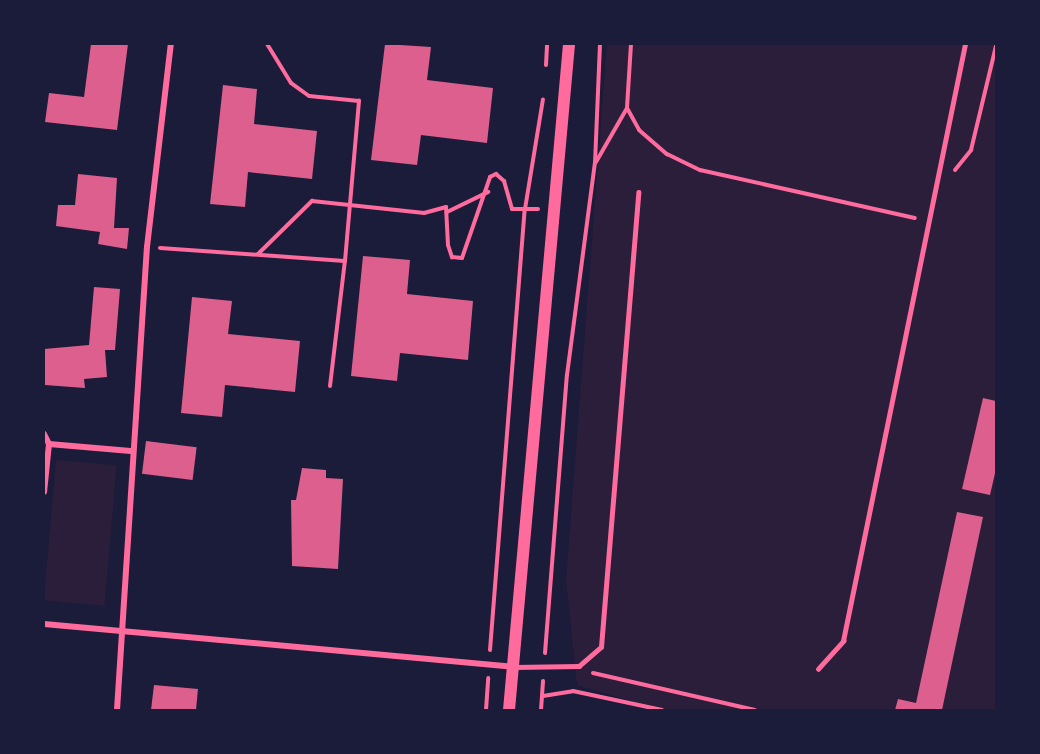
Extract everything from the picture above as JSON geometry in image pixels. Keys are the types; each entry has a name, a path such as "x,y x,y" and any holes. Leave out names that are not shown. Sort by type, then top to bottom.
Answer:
{"main road":[{"path":"509,711 570,44"}],"street":[{"path":"117,711 124,634 131,451 147,247 171,44"},
{"path":"44,434 49,444 44,492"},
{"path":"49,444 131,451"},
{"path":"44,624 124,634 513,667"}],"lane":[{"path":"819,669 843,641 926,220 965,44"},
{"path":"513,667 579,666 601,647 605,626 638,193"}],"path":[{"path":"267,44 291,84 309,96 359,101 345,261 330,386"},
{"path":"546,78 548,44"},
{"path":"541,711 567,375 595,163 600,44"},
{"path":"595,163 627,108 631,44"},
{"path":"935,179 962,164 971,150 996,46"},
{"path":"486,711 525,209 545,90"},
{"path":"627,108 639,130 668,154 700,170 926,220"},
{"path":"257,254 312,201 424,213 446,207 448,244 452,257 462,258 496,174 512,209 556,210"},
{"path":"447,212 488,192"},
{"path":"147,247 345,261"},
{"path":"512,361 519,362"},
{"path":"546,514 557,515"},
{"path":"579,666 603,677 755,711"},
{"path":"543,696 573,691 662,711"}],"shaded area":[{"path":"607,44 996,44 996,710 661,710 577,685 566,580"},
{"path":"56,460 117,465 104,606 44,600"}],"building":[{"path":"91,44 128,44 117,130 45,122 49,93 84,97"},
{"path":"385,44 431,47 427,80 493,88 487,143 421,135 417,165 371,160"},
{"path":"223,85 257,89 254,124 317,131 312,179 248,172 245,207 210,204"},
{"path":"78,174 117,178 114,228 129,228 127,249 98,244 100,232 56,226 58,205 75,205"},
{"path":"363,256 410,260 407,294 473,301 468,360 400,353 397,381 351,376"},
{"path":"94,287 120,289 115,350 105,350 107,377 84,379 85,388 45,385 44,349 89,345"},
{"path":"192,297 232,301 228,334 300,341 295,392 225,385 222,417 181,413"},
{"path":"983,398 996,401 996,469 990,495 962,489"},
{"path":"146,441 197,447 193,480 142,474"},
{"path":"302,468 326,470 326,478 343,479 338,569 292,566 291,500 296,500"},
{"path":"957,512 983,517 942,710 895,710 898,699 916,703"},
{"path":"154,685 198,689 196,710 151,710"}]}
